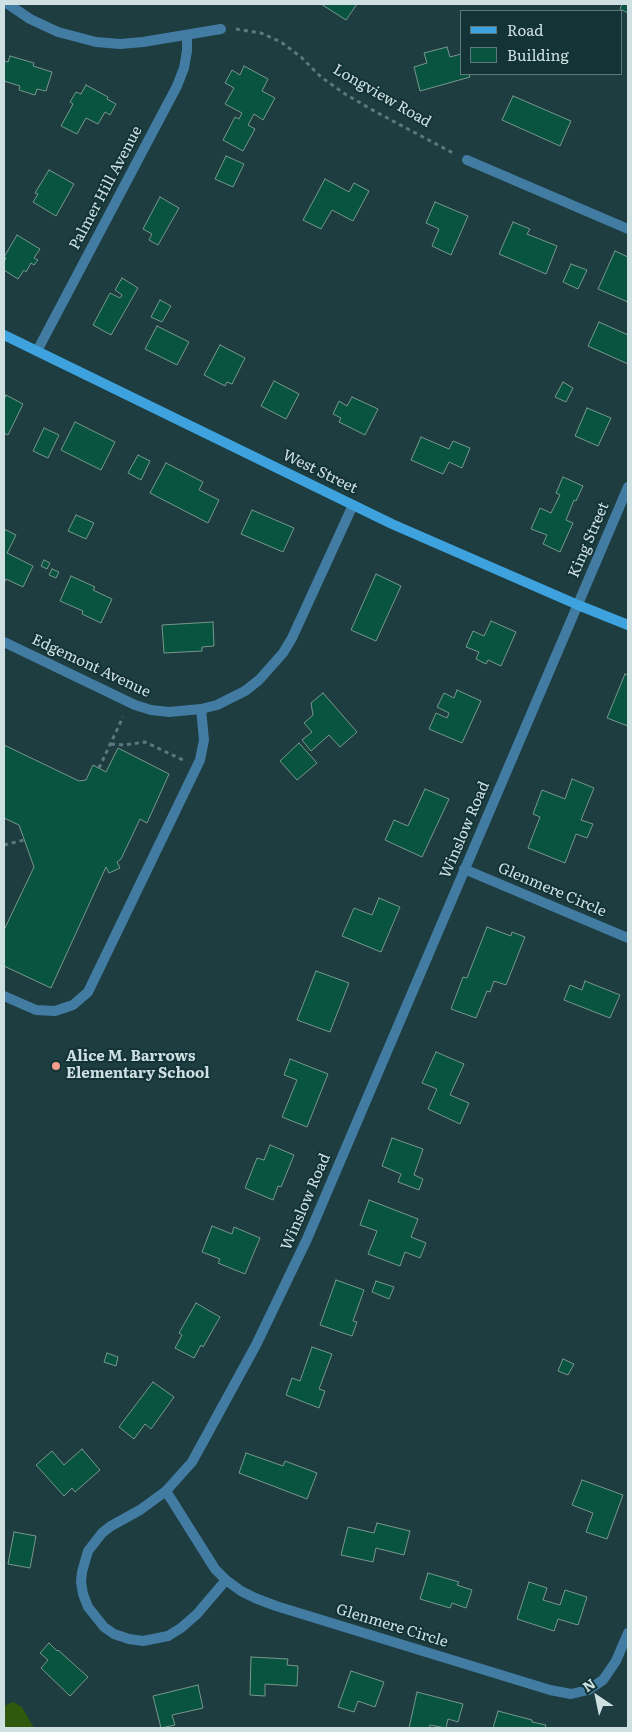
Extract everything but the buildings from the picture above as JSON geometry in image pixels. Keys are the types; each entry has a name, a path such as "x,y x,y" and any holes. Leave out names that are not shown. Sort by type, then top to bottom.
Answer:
{"main road":[{"name":"West Street","path":"4,335 353,505 578,605 628,625"}],"street":[{"path":"8,4 30,19 58,32 96,42 120,44 143,42 221,29"},
{"name":"Palmer Hill Avenue","path":"37,351 177,86 184,68 187,35"},
{"path":"467,160 628,228"},
{"name":"King Street","path":"578,605 628,487"},
{"name":"Edgemont Avenue","path":"4,642 135,705 150,710 169,712 201,709 217,705 245,691 265,674 283,653 292,638 353,505"},
{"name":"Winslow Road","path":"226,1580 197,1614 181,1628 158,1639 142,1641 129,1640 114,1634 104,1627 94,1617 88,1607 81,1582 88,1551 94,1542 111,1526 140,1510 166,1492 192,1462 256,1345 291,1273 578,605"},
{"path":"4,996 36,1010 55,1011 74,1005 88,992 197,768 204,740 201,709"},
{"name":"Glenmere Circle","path":"464,869 628,938"},
{"name":"Glenmere Circle","path":"166,1492 215,1569 226,1580 254,1598 563,1694 582,1692 603,1680 616,1661 628,1633"}],"path":[{"name":"Longview Road","path":"221,29 261,33 281,42 321,77 345,94 467,160"},
{"path":"99,768 119,726"},
{"path":"111,744 124,745 145,742 157,746 197,768"},
{"path":"4,845 24,840"}],"green space":[{"path":"13,1702 22,1707 34,1728 4,1728 4,1706"}],"place":[{"name":"Alice M. Barrows Elementary School","path":"56,1066"}]}
